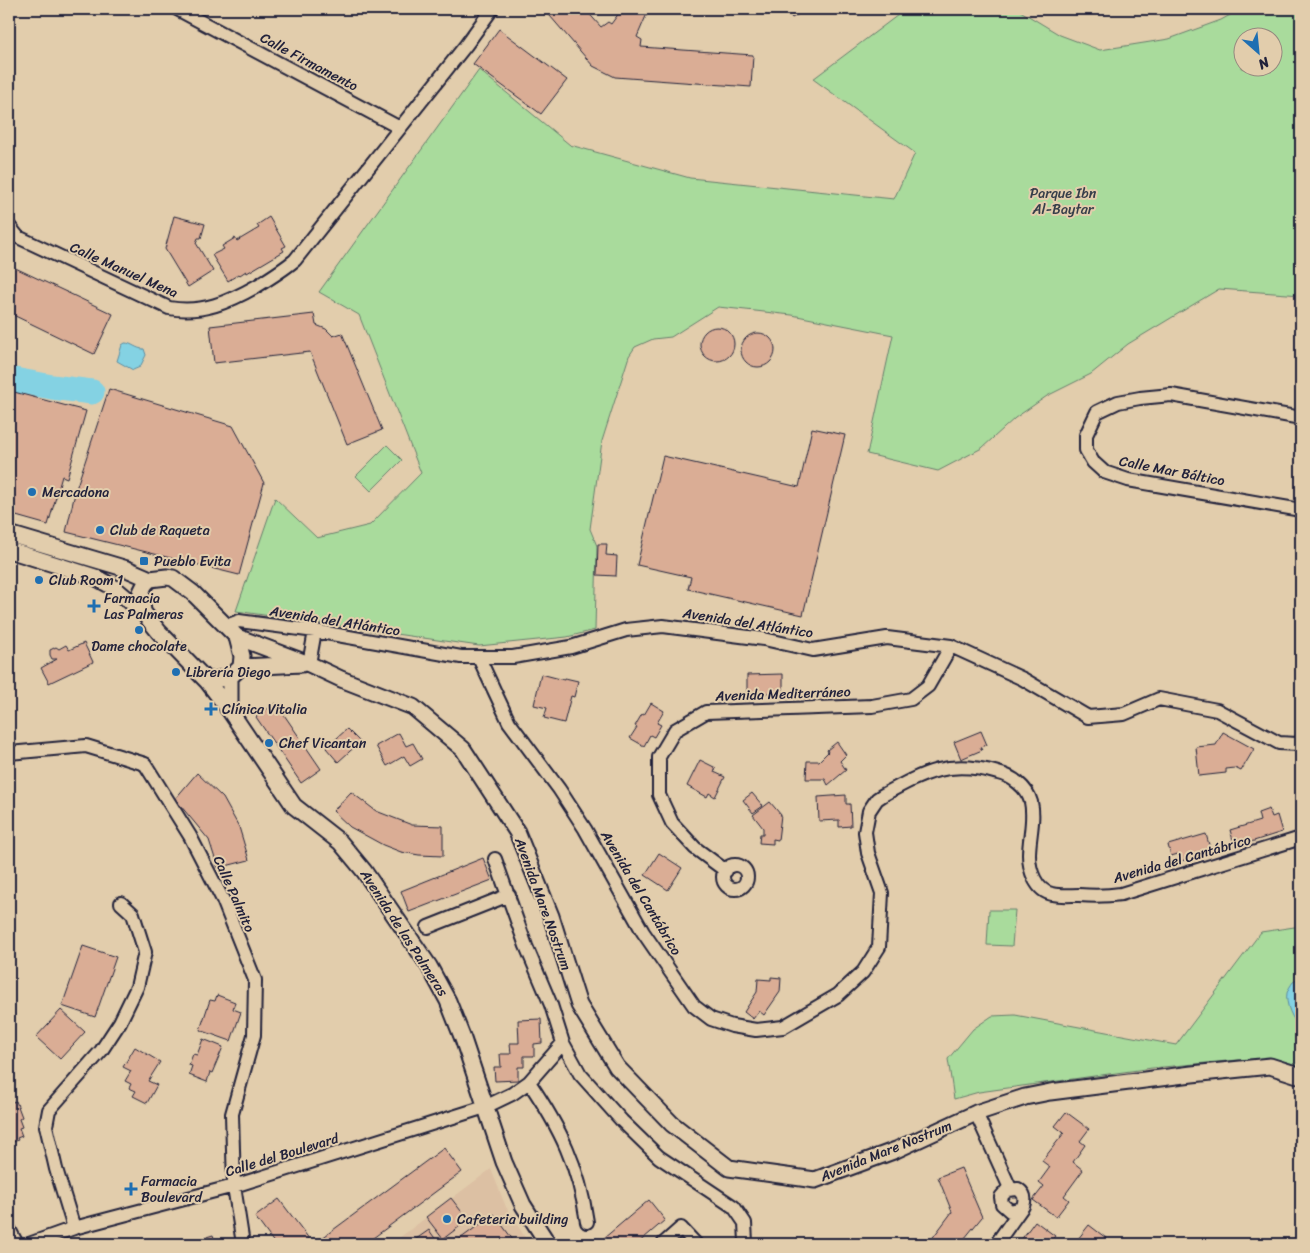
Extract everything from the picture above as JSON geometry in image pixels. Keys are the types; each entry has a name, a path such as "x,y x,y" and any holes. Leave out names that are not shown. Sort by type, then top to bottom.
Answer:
{"street":[{"name":"Calle Firmamento","path":"177,9 400,128"},
{"name":"Calle Manuel Mena","path":"9,226 18,237 169,308 191,310 213,306 240,295 275,275 295,260 466,45 492,9"},
{"name":"Calle Mar Báltico","path":"1301,418 1171,395 1140,398 1118,402 1097,412 1086,435 1086,450 1104,472 1128,480 1301,510"},
{"path":"9,534 127,569 150,579 167,577 179,582 193,592 232,631 242,656 241,666 230,677 206,681"},
{"path":"9,550 95,577 113,587 143,612"},
{"path":"143,612 141,592 150,579"},
{"name":"Avenida de las Palmeras","path":"143,612 159,632 206,681 230,711 294,806 340,842 364,871 429,966 448,1001 463,1039 504,1162 523,1205 548,1244"},
{"name":"Avenida del Atlántico","path":"232,631 239,621 315,631 462,657 480,658 513,657 571,647 626,630 663,626 764,639 814,650 887,638 951,646 1023,679 1088,717 1124,714 1159,699 1217,710 1279,743 1297,744 1301,741"},
{"name":"Avenida Mare Nostrum","path":"232,631 340,678 413,707 463,748 517,832 551,916 579,1005 617,1067 672,1124 729,1168 815,1180 896,1150 976,1113 1024,1097 1192,1074 1270,1066 1301,1076"},
{"path":"309,664 315,631"},
{"name":"Avenida Mediterráneo","path":"726,871 695,848 672,823 659,796 659,757 675,730 706,712 872,706 911,699 928,686 951,646"},
{"name":"Avenida del Cantábrico","path":"480,658 509,722 586,829 643,932 694,1006 711,1019 732,1026 756,1030 783,1027 838,996 863,972 879,948 882,893 866,846 865,832 869,811 882,795 926,773 956,766 970,766 1001,774 1016,782 1027,793 1031,802 1032,816 1028,857 1032,875 1042,889 1050,894 1098,896 1121,894 1301,838"},
{"name":"Avenida Mare Nostrum","path":"241,666 309,664"},
{"path":"230,677 230,711"},
{"name":"Calle Palmito","path":"9,753 86,746 145,764 190,836 223,900 255,980 254,1035 232,1114 234,1186 243,1244"},
{"path":"495,859 526,946 552,1005 563,1043 580,1074 622,1121 659,1157 734,1207 745,1223 746,1242 744,1244"},
{"path":"428,928 509,896"},
{"path":"74,1228 56,1169 46,1126 49,1110 101,1051 120,1022 137,987 145,952 133,914 122,903"},
{"name":"Calle del Boulevard","path":"29,1244 74,1228 234,1186 485,1107 512,1094 529,1082 563,1043"},
{"path":"529,1082 558,1126 584,1198 587,1222"},
{"path":"976,1113 1010,1188"},
{"path":"996,1244 1008,1228 1024,1204 1024,1196 1018,1189 1010,1188 1002,1198 1008,1228"},
{"path":"1005,1208 1012,1211 1020,1209"},
{"path":"663,1244 681,1228 696,1244"},
{"path":"9,1229 17,1244"}],"shaded area":[{"path":"491,1169 506,1207 528,1242 525,1244 391,1244"}],"green space":[{"name":"Parque Ibn Al-Baytar","path":"906,9 1017,9 1060,35 1100,50 1169,39 1221,20 1241,9 1301,9 1301,295 1219,289 1128,344 1091,374 1047,396 1015,418 982,448 938,471 867,454 893,335 792,315 718,307 671,337 653,339 635,347 629,356 602,441 590,529 597,546 595,630 567,637 479,646 236,611 275,498 317,538 370,525 421,473 359,315 319,292 479,70 570,145 690,178 894,199 915,153 813,79"},
{"path":"387,445 402,460 371,491 356,476"},
{"path":"989,910 1015,910 1012,946 987,945"},
{"path":"1301,926 1301,1066 1272,1058 1152,1068 979,1092 954,1099 948,1059 973,1029 992,1016 1015,1015 1176,1045 1261,932"}],"water":[{"path":"125,343 144,349 146,355 140,367 133,370 117,361 122,345"},
{"path":"1301,978 1301,1026 1292,1016 1288,1006 1287,993 1293,982"}],"building":[{"path":"544,9 585,9 601,27 608,22 611,24 622,9 649,9 637,37 642,40 641,47 753,55 751,87 615,77 593,66"},
{"path":"786,9 807,9 792,18"},
{"path":"499,29 567,80 541,114 473,64"},
{"path":"174,216 205,224 201,238 198,238 196,243 213,271 188,287 165,249"},
{"path":"269,217 286,246 282,248 284,251 247,273 246,271 228,281 212,255 224,249 222,246 235,238 237,241 259,228 257,225"},
{"path":"9,265 113,314 94,354 9,313"},
{"path":"314,314 316,325 326,329 333,336 342,333 382,430 347,444 310,352 214,363 210,326"},
{"path":"717,327 729,332 734,344 729,356 717,361 705,356 700,344 705,332"},
{"path":"758,333 770,338 775,350 770,362 758,367 746,362 741,350 746,338"},
{"path":"109,389 233,426 264,483 239,575 66,532 76,489"},
{"path":"14,392 86,411 67,478 62,476 48,525 9,514 9,411"},
{"path":"812,428 845,435 803,615 688,589 691,577 637,565 663,456 799,487"},
{"path":"598,544 607,544 606,555 617,556 616,576 597,575"},
{"path":"84,643 93,662 49,683 41,668 57,659 52,659 50,650 56,647 59,649 66,645 69,650"},
{"path":"541,674 564,680 565,678 578,681 574,697 571,696 564,723 544,718 547,708 534,705"},
{"path":"783,674 783,691 747,693 747,675"},
{"path":"276,703 321,769 301,783 256,717"},
{"path":"651,703 664,711 657,723 661,725 654,737 650,735 644,746 630,738 642,714 644,715"},
{"path":"347,729 360,742 338,762 326,748"},
{"path":"981,731 987,745 980,747 982,750 961,759 954,742"},
{"path":"1223,732 1254,749 1241,771 1235,768 1226,769 1226,773 1199,776 1196,747 1216,745"},
{"path":"399,733 406,746 413,743 422,759 410,766 404,756 387,766 376,746"},
{"path":"837,742 846,755 840,761 846,770 828,785 825,779 806,779 807,761 819,761 828,752 827,750"},
{"path":"700,760 716,768 714,772 725,777 715,797 709,793 707,797 687,786"},
{"path":"197,773 223,798 239,827 249,860 218,868 209,840 175,799"},
{"path":"351,792 376,811 412,825 443,826 443,856 401,852 383,845 350,827 333,811"},
{"path":"752,793 763,806 753,813 743,800"},
{"path":"846,795 846,804 850,804 851,826 839,827 839,820 819,821 818,797"},
{"path":"770,802 781,815 778,840 773,839 773,844 759,843 760,834 763,834 763,828 753,815"},
{"path":"1269,809 1272,817 1277,815 1282,832 1235,847 1230,830 1260,821 1258,813"},
{"path":"1206,834 1211,852 1203,856 1180,861 1178,854 1171,856 1168,845"},
{"path":"659,853 682,868 668,890 645,875"},
{"path":"483,858 492,880 409,912 401,891"},
{"path":"83,946 116,957 95,1017 62,1006"},
{"path":"771,977 781,978 780,992 764,1015 759,1011 753,1019 744,1012 757,992 758,979 771,980"},
{"path":"217,995 235,1002 233,1009 241,1012 231,1041 200,1030 210,1000 215,1001"},
{"path":"61,1010 85,1032 60,1059 36,1037"},
{"path":"541,1019 542,1043 534,1044 534,1056 524,1056 524,1067 518,1067 518,1080 495,1081 494,1067 501,1067 500,1054 511,1054 510,1043 519,1043 518,1020"},
{"path":"203,1039 223,1047 207,1082 189,1075 192,1066 189,1065 193,1054 197,1055"},
{"path":"135,1047 160,1062 148,1081 157,1085 147,1103 133,1096 136,1091 129,1088 131,1084 125,1081 131,1071 123,1067"},
{"path":"9,1094 13,1102 16,1101 22,1117 19,1119 22,1127 19,1128 22,1136 9,1144"},
{"path":"1066,1112 1089,1129 1080,1141 1085,1145 1073,1162 1083,1170 1064,1196 1069,1200 1056,1217 1033,1200 1044,1186 1039,1182 1050,1167 1042,1161 1064,1133 1055,1126"},
{"path":"444,1148 462,1172 365,1244 314,1244"},
{"path":"961,1168 982,1217 960,1244 928,1244 952,1212 938,1177"},
{"name":"Cafeteria building","path":"451,1198 468,1220 443,1239 426,1217"},
{"path":"279,1199 313,1244 275,1244 255,1217"},
{"path":"649,1200 665,1220 637,1244 597,1244"},
{"path":"494,1214 516,1244 453,1244"},
{"path":"1035,1221 1055,1236 1049,1244 1018,1244"},
{"path":"1089,1225 1106,1238 1102,1244 1074,1244"},
{"path":"429,1230 439,1244 409,1244"},
{"path":"213,1235 216,1244 183,1244"}],"waterway":[{"path":"9,379 92,392"}],"place":[{"name":"Mercadona","path":"32,492"},
{"name":"Club de Raqueta","path":"100,530"},
{"name":"Pueblo Evita","path":"144,561"},
{"name":"Club Room 1","path":"39,580"},
{"name":"Farmacia Las Palmeras","path":"94,606"},
{"name":"Dame chocolate","path":"139,630"},
{"name":"Librería Diego","path":"176,672"},
{"name":"Clínica Vitalia","path":"211,709"},
{"name":"Chef Vicantan","path":"269,743"},
{"name":"Farmacia Boulevard","path":"131,1189"},
{"name":"Cafeteria building","path":"447,1219"}]}
